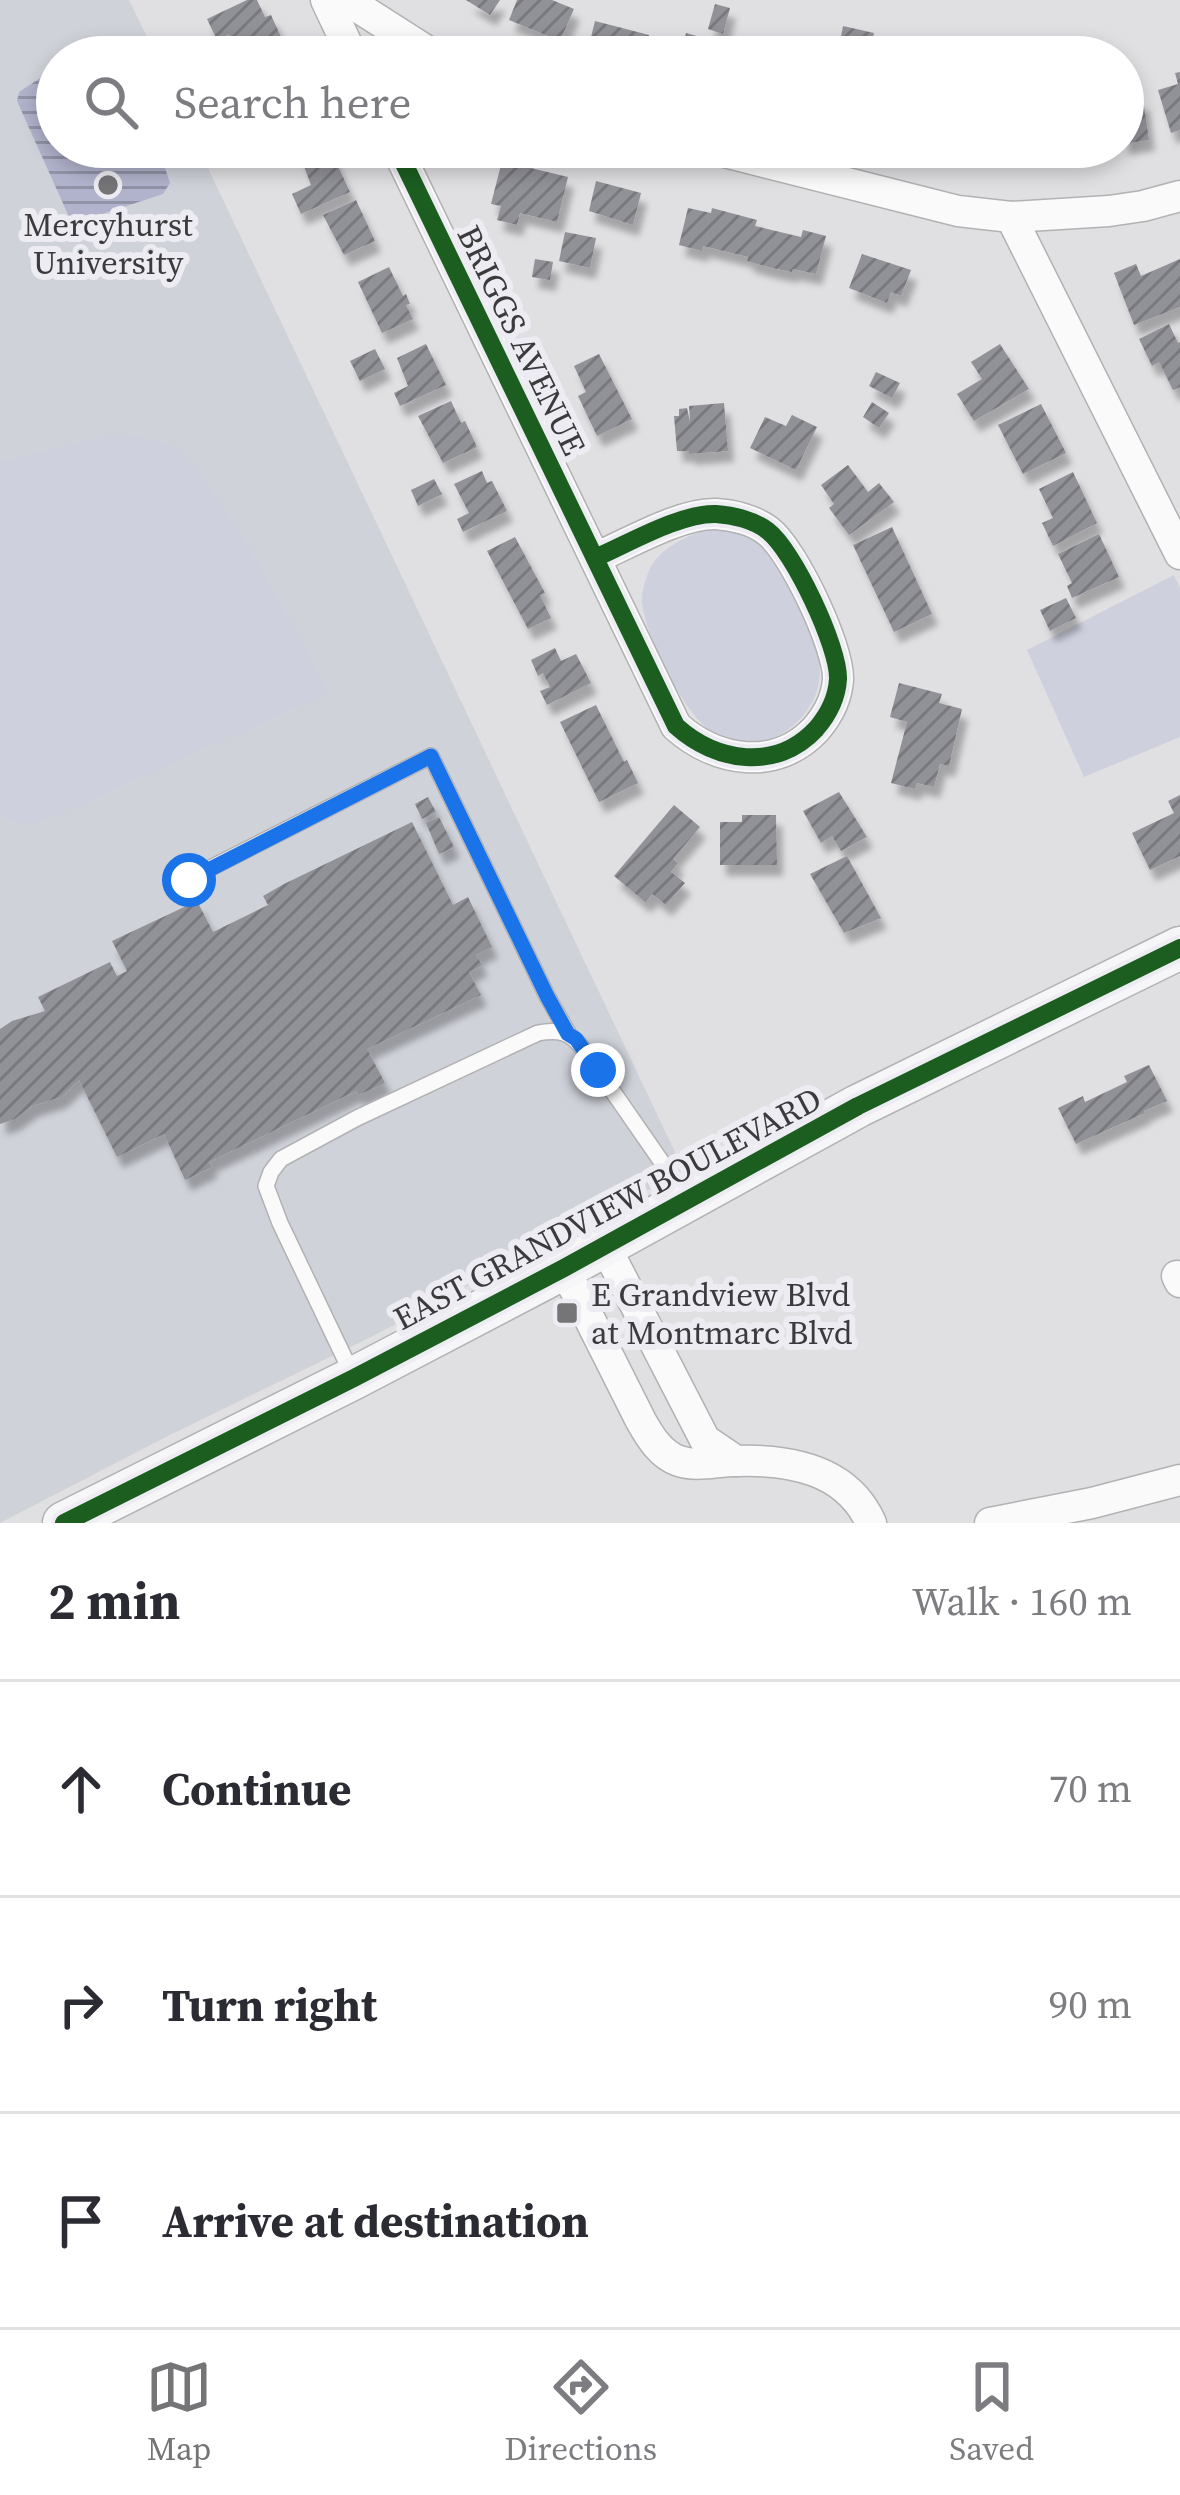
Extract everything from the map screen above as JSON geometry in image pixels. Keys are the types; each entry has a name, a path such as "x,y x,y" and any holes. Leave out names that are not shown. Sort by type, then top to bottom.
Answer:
{"street":[{"path":"326,0 343,36"},
{"path":"347,0 403,36"},
{"name":"BRIGGS AVENUE","path":"406,168 676,726 688,737 729,755 765,758 797,745 824,718 836,691 834,653 802,579 770,532 746,520 705,515 595,558"},
{"path":"788,168 958,211 1011,217 1109,211 1180,196"},
{"path":"1011,217 1180,554"},
{"name":"EAST GRANDVIEW BOULEVARD","path":"64,1523 354,1378 857,1106 1180,948"},
{"path":"605,1246 705,1440 736,1461"},
{"path":"563,1268 652,1440 666,1454 694,1463 781,1462 815,1469 855,1496 871,1523"},
{"path":"990,1523 1180,1480"}],"lane":[{"path":"189,880 431,756 568,1034"},
{"path":"354,1378 266,1186 281,1159 357,1118 538,1033 568,1034 613,1090 687,1200"}],"shaded area":[{"path":"0,0 129,0 147,36 36,36 36,168 208,168 684,1171 375,1335 0,1523"},
{"path":"140,437 167,444 207,485 255,558 328,693 32,826 0,815 0,462 95,439"},
{"path":"711,528 745,535 765,549 795,595 816,646 819,678 811,704 788,730 763,741 730,741 705,727 669,676 645,617 643,592 656,559 682,540"},
{"path":"1174,575 1180,588 1180,737 1084,777 1027,650"}],"water":[{"path":"36,81 36,143 17,101 19,92"},
{"path":"47,168 165,168 170,183 163,194 87,219 70,219"}],"building":[{"path":"257,0 281,36 215,36 207,19"},
{"path":"466,0 500,0 490,15"},
{"path":"517,0 552,0 574,9 562,36 548,36 509,20"},
{"path":"715,4 730,8 723,34 708,29"},
{"path":"595,21 649,35 649,36 591,36"},
{"path":"843,26 874,33 873,36 841,36"},
{"path":"1180,72 1180,130 1171,133 1158,90 1178,84 1175,73"},
{"path":"305,168 339,168 350,192 301,214 292,194 311,185"},
{"path":"500,168 531,168 568,177 557,222 520,213 517,225 497,220 501,206 491,204"},
{"path":"596,181 641,193 633,225 589,211"},
{"path":"356,200 375,241 344,255 323,215"},
{"path":"688,208 711,213 712,208 757,220 755,226 801,237 803,230 826,236 816,274 772,268 703,246 702,251 679,245"},
{"path":"565,232 596,238 590,268 559,261"},
{"path":"862,254 911,270 901,296 891,292 887,303 849,288"},
{"path":"535,259 553,262 550,280 532,277"},
{"path":"1180,259 1180,307 1134,325 1114,273 1136,264 1141,276"},
{"path":"389,267 403,296 406,294 413,319 382,333 358,282"},
{"path":"1169,324 1180,342 1180,387 1173,390 1159,362 1152,366 1139,339"},
{"path":"426,344 446,385 400,406 394,393 408,386 397,358"},
{"path":"1000,344 1029,389 974,421 957,394 982,379 971,362"},
{"path":"375,349 385,369 360,381 350,361"},
{"path":"599,354 632,419 597,436 578,396 586,392 574,366"},
{"path":"876,372 900,383 892,398 869,386"},
{"path":"451,401 477,447 443,463 418,416"},
{"path":"872,402 889,413 879,428 863,417"},
{"path":"724,403 728,451 677,451 674,416 679,416 679,409 687,408 690,422 689,406"},
{"path":"1041,404 1066,453 1023,474 998,425"},
{"path":"792,415 817,427 796,470 750,448 765,417 786,426"},
{"path":"848,465 868,492 879,483 894,502 849,535 829,508 834,504 821,485"},
{"path":"482,471 507,511 463,532 457,519 469,513 454,484"},
{"path":"1073,472 1097,523 1053,546 1042,523 1053,518 1039,489"},
{"path":"434,479 442,494 418,506 411,490"},
{"path":"892,527 932,614 894,632 853,545"},
{"path":"1099,534 1119,577 1072,598 1067,586 1072,583 1058,554"},
{"path":"515,537 545,593 540,595 551,618 528,629 487,551"},
{"path":"1066,598 1076,618 1050,631 1040,610"},
{"path":"555,648 561,661 576,654 591,683 547,705 540,691 550,687 531,660"},
{"path":"899,683 942,694 939,703 962,709 949,766 940,764 934,787 917,783 915,789 891,783 907,722 890,717"},
{"path":"596,705 638,783 599,802 560,722"},
{"path":"839,792 867,837 841,851 832,836 821,843 803,811"},
{"path":"1180,795 1180,856 1150,870 1132,833 1174,813 1168,801"},
{"path":"428,797 436,812 422,819 415,804"},
{"path":"674,805 700,827 673,859 678,863 671,872 685,883 666,905 652,894 645,902 614,876"},
{"path":"742,815 776,815 777,865 720,865 720,822 742,822"},
{"path":"439,817 454,847 439,854 426,823"},
{"path":"412,822 453,905 468,897 492,947 476,955 482,965 469,972 481,995 367,1049 385,1083 359,1095 356,1091 209,1162 212,1167 185,1180 164,1134 117,1157 79,1080 61,1097 0,1124 0,1029 45,1011 38,997 110,962 117,976 127,971 112,941 197,901 213,932 268,905 263,896 284,884"},
{"path":"847,856 881,918 844,933 810,874"},
{"path":"1149,1065 1167,1101 1076,1144 1058,1108 1083,1096 1085,1102 1127,1082 1124,1076"}],"cycle path":[{"path":"406,168 676,726 709,748 746,757 783,752 820,724 838,679 831,645 790,558 768,531 736,517 702,515 595,558"},
{"path":"64,1523 564,1268 858,1106 1180,948"}],"place":[{"name":"Mercyhurst University","path":"108,185"},
{"name":"E Grandview Blvd at Montmarc Blvd","path":"567,1313"}],"route":[{"path":"189,880 431,756 547,996 568,1034 598,1070"}]}
